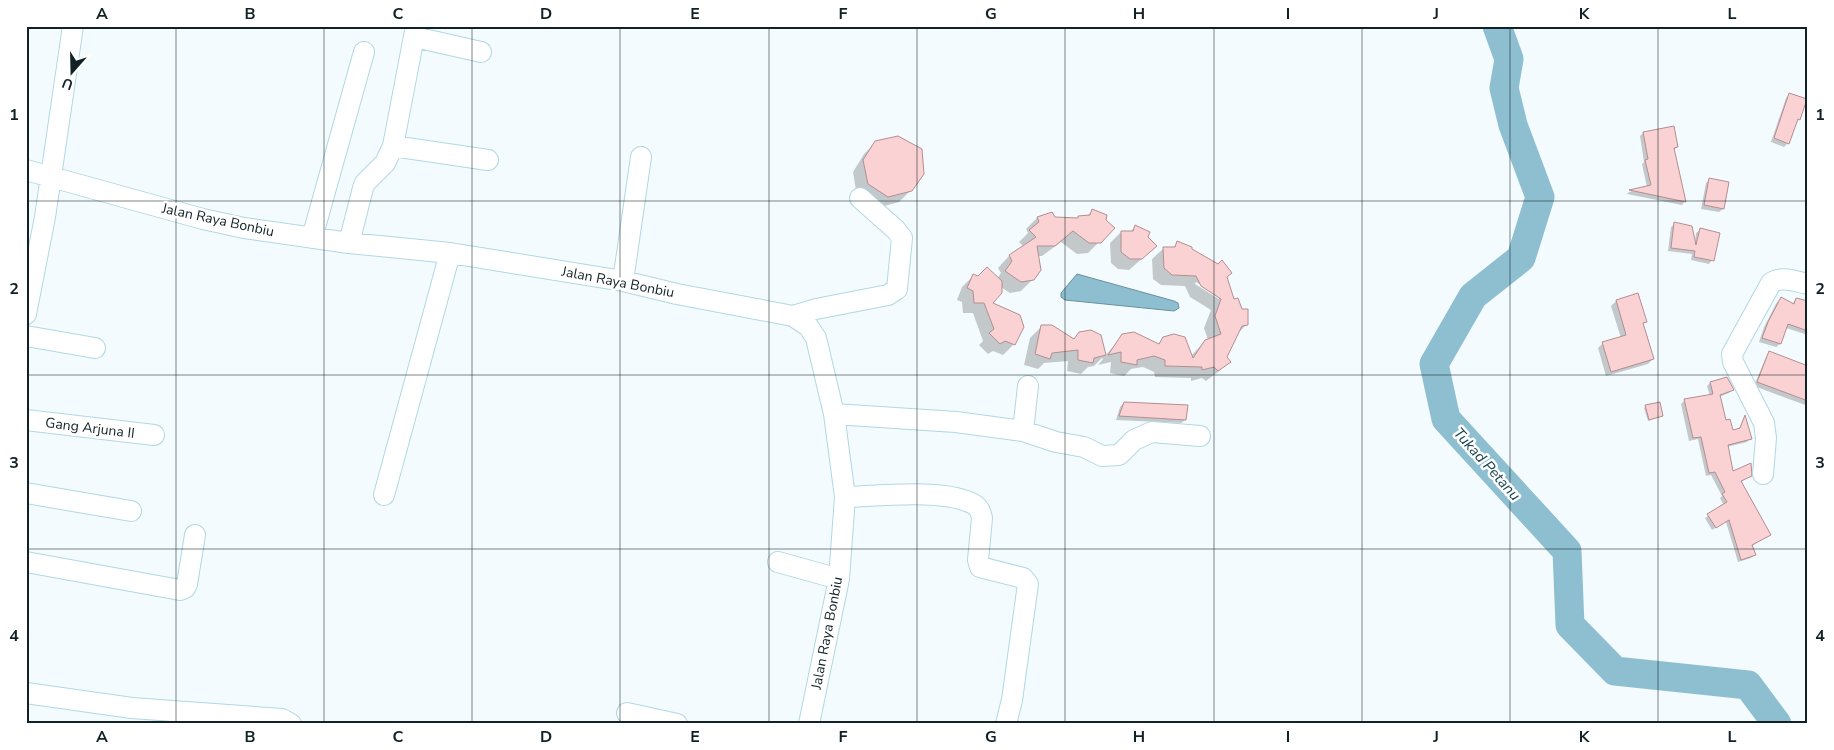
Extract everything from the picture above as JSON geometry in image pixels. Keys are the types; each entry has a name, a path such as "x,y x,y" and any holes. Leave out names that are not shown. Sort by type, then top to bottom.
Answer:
{"street":[{"path":"26,312 51,178 73,26"},
{"path":"349,243 365,183 384,163 393,146 416,32 481,52"},
{"path":"312,238 364,52"},
{"path":"393,146 488,160"},
{"path":"623,281 641,157"},
{"name":"Jalan Raya Bonbiu","path":"26,170 203,219 244,228 349,243 450,253 623,281 676,294 793,316 808,326 816,338 834,414 845,497 839,579 809,724"},
{"path":"793,316 816,309 888,294 897,289 902,238 896,230 860,198"},
{"path":"384,495 450,253"},
{"path":"1764,474 1766,438 1764,423 1732,360 1732,354 1771,283 1778,279 1785,279 1808,284"},
{"path":"26,336 96,348"},
{"path":"1023,431 1028,386"},
{"path":"834,414 956,422 1023,431 1056,442 1084,448 1102,456 1119,455 1134,440 1152,432 1200,436"},
{"name":"Gang Arjuna II","path":"26,420 154,435"},
{"path":"26,493 131,511"},
{"path":"845,497 940,496 958,498 976,506 982,518 978,560 980,567 1023,578 1028,584 1012,700 1006,724"},
{"path":"26,562 183,590 187,584 195,535"},
{"path":"778,562 839,579"},
{"path":"26,693 132,708 286,720 291,724"},
{"path":"627,713 677,724"}],"water":[{"path":"1077,274 1174,301 1178,303 1179,308 1174,311 1065,300 1061,297 1061,293"}],"building":[{"path":"1789,93 1807,99 1789,144 1774,138"},
{"path":"1674,126 1678,147 1674,148 1686,202 1629,190 1651,185 1645,160 1648,159 1643,132"},
{"path":"898,136 922,149 924,174 912,191 888,197 868,184 863,160 875,141"},
{"path":"1709,178 1729,182 1724,209 1704,205"},
{"path":"1092,209 1107,215 1106,220 1115,228 1101,243 1089,243 1073,231 1055,246 1037,246 1041,270 1034,280 1021,282 1005,271 1012,261 1009,255 1036,237 1029,230 1039,222 1037,217 1052,212 1055,217 1078,218 1078,216 1090,215"},
{"path":"1674,222 1692,226 1696,245 1700,228 1720,233 1714,261 1694,257 1695,251 1671,248"},
{"path":"1135,225 1150,232 1148,237 1157,246 1142,259 1130,259 1121,252 1121,231 1133,231"},
{"path":"1177,241 1192,247 1192,249 1218,264 1222,260 1232,273 1227,277 1234,299 1238,298 1242,309 1248,309 1248,325 1242,326 1227,357 1231,362 1218,371 1214,367 1202,370 1202,367 1165,366 1165,360 1154,356 1137,360 1137,365 1121,362 1121,352 1108,355 1122,334 1134,332 1159,344 1163,337 1174,334 1185,337 1193,358 1205,340 1221,334 1215,316 1221,299 1201,286 1196,276 1172,275 1164,268 1163,247 1175,247"},
{"path":"987,267 1002,281 1002,293 993,303 1020,315 1024,327 1015,345 1005,341 1000,344 989,333 994,329 984,303 974,303 973,291 967,288 973,274 978,276"},
{"path":"1638,293 1647,322 1643,323 1654,359 1611,372 1602,342 1626,335 1616,300"},
{"path":"1781,297 1794,304 1796,298 1808,301 1808,331 1788,324 1781,344 1762,338"},
{"path":"1041,325 1052,325 1074,339 1079,332 1091,330 1101,335 1106,355 1094,358 1093,363 1078,360 1078,350 1052,353 1050,359 1035,354"},
{"path":"1769,351 1808,366 1808,401 1757,382"},
{"path":"1727,377 1734,390 1720,395 1726,420 1730,419 1733,430 1740,428 1745,415 1752,439 1728,445 1733,471 1751,463 1752,476 1741,481 1771,535 1752,545 1756,555 1741,560 1729,520 1716,528 1707,514 1727,502 1722,494 1725,492 1715,472 1709,473 1701,437 1693,438 1684,399 1713,394 1710,382"},
{"path":"1124,402 1188,405 1186,420 1119,416"},
{"path":"1660,402 1663,416 1649,420 1645,405"}],"waterway":[{"name":"Tukad Petanu","path":"1497,26 1509,59 1504,88 1513,125 1540,197 1521,258 1473,296 1434,364 1446,419 1567,551 1570,625 1615,671 1748,685 1777,724"}]}
